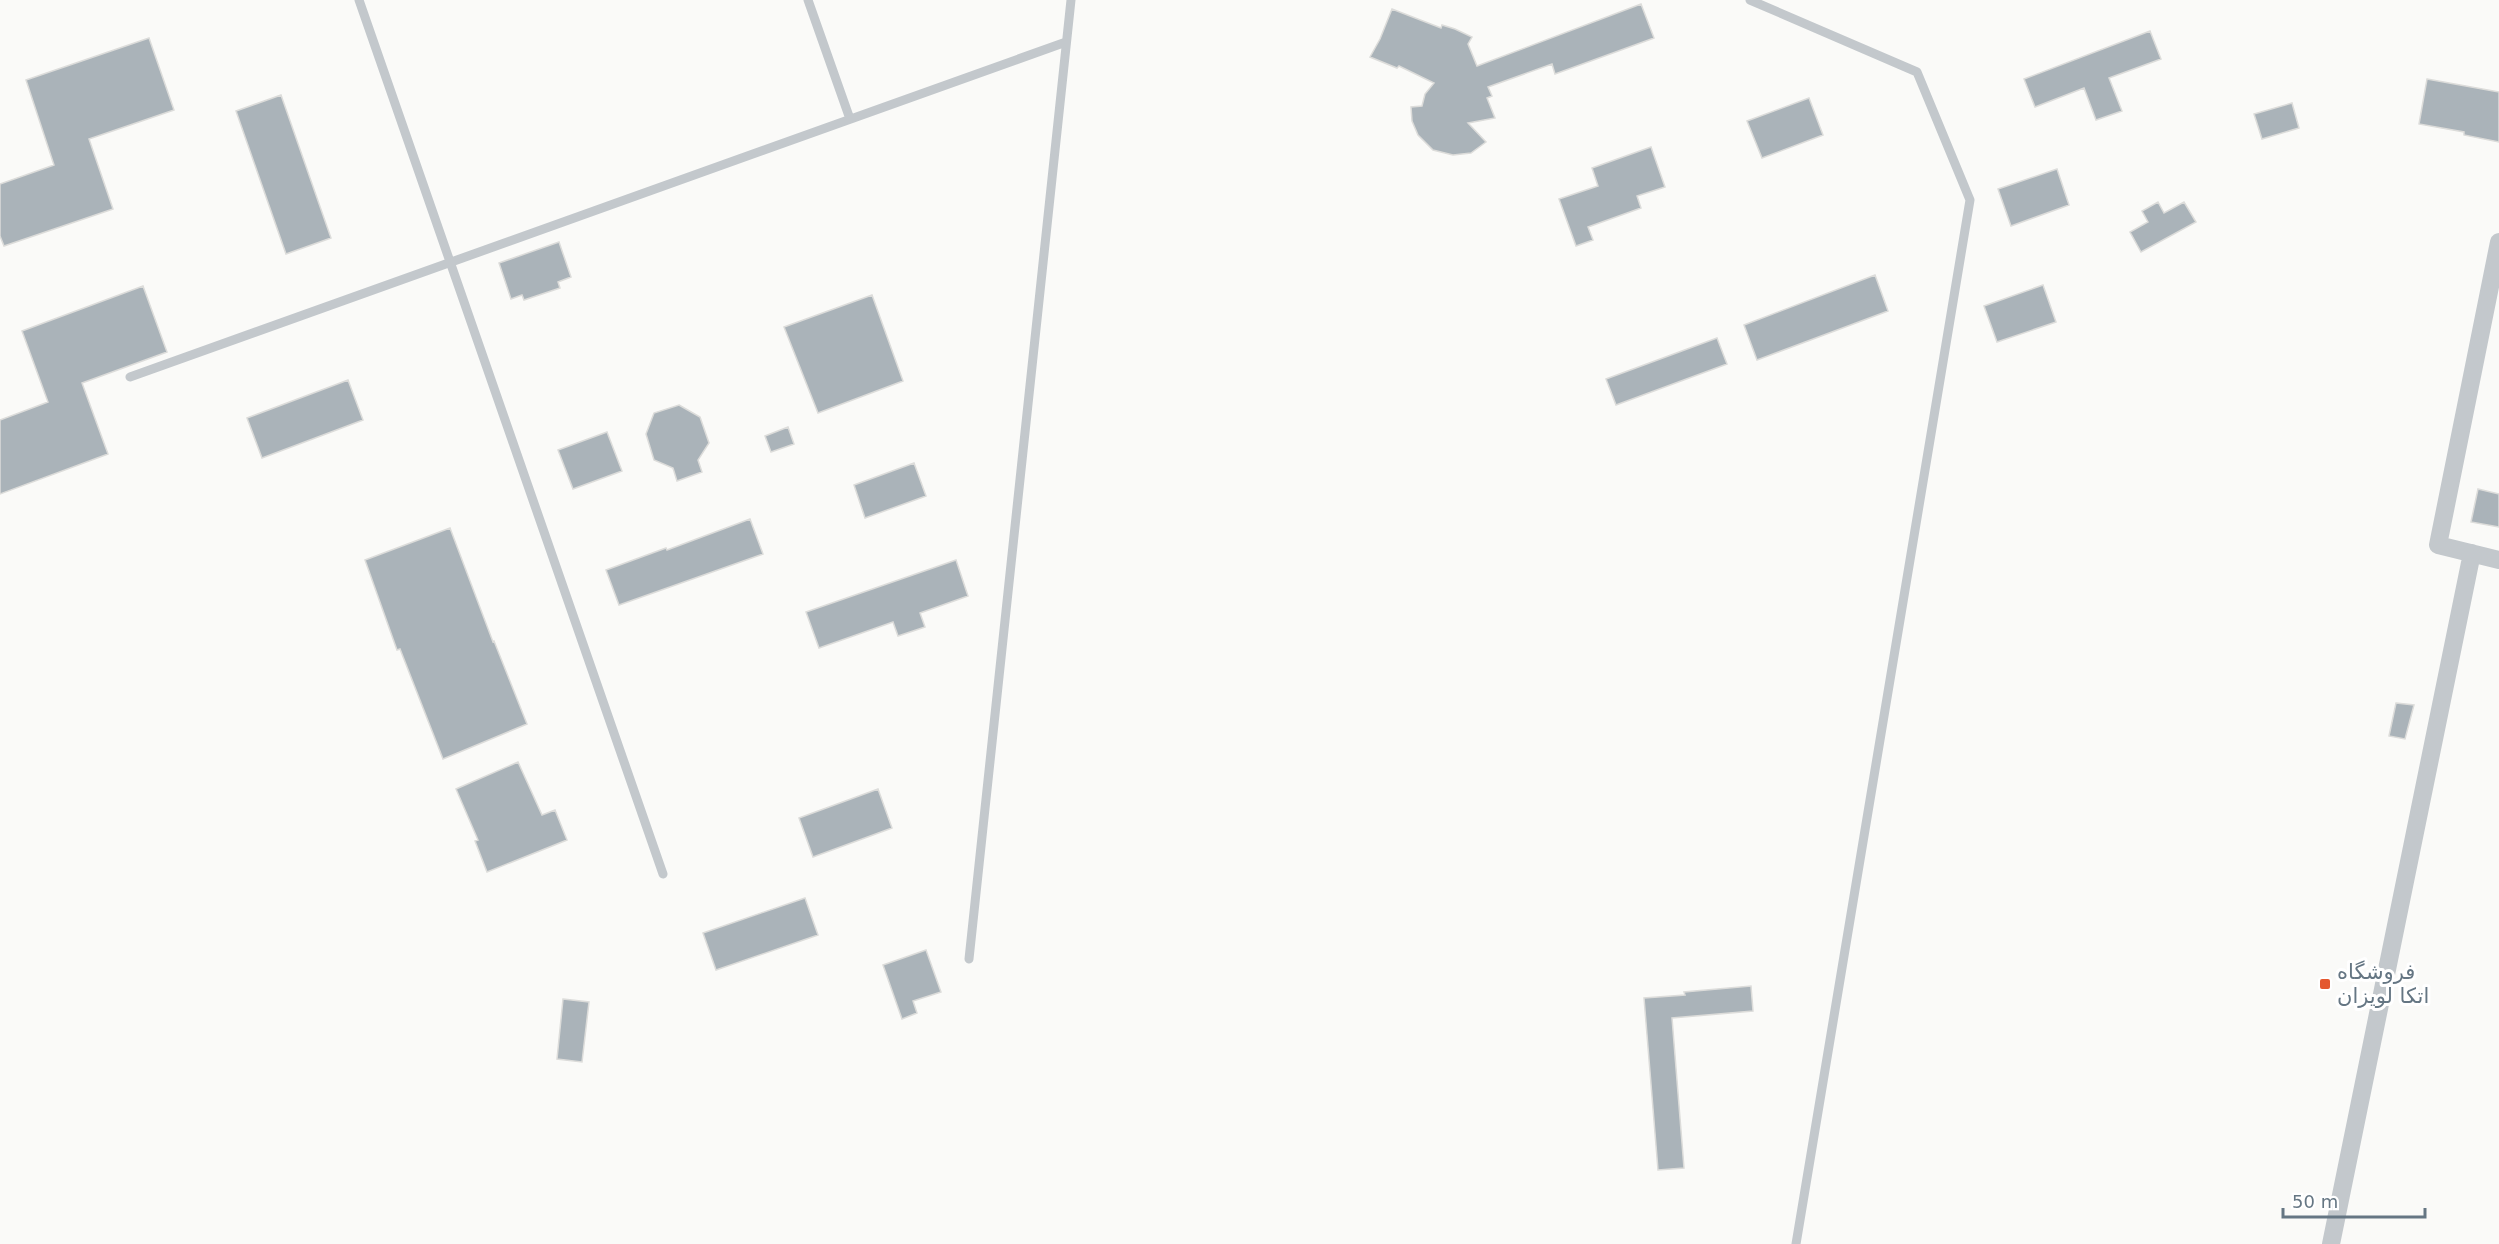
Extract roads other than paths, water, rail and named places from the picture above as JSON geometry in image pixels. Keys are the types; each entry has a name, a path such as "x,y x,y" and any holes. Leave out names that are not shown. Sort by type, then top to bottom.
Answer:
{"street":[{"path":"2499,242 2438,545 2499,560"},
{"path":"2331,1244 2472,553"}],"lane":[{"path":"359,0 663,874"},
{"path":"808,0 850,119"},
{"path":"969,959 1071,0"},
{"path":"1750,0 1917,72 1970,200 1796,1244"},
{"path":"130,377 1066,42"}],"place":[{"name":"فروشگاه اتکا لویزان","path":"2325,984"}]}
